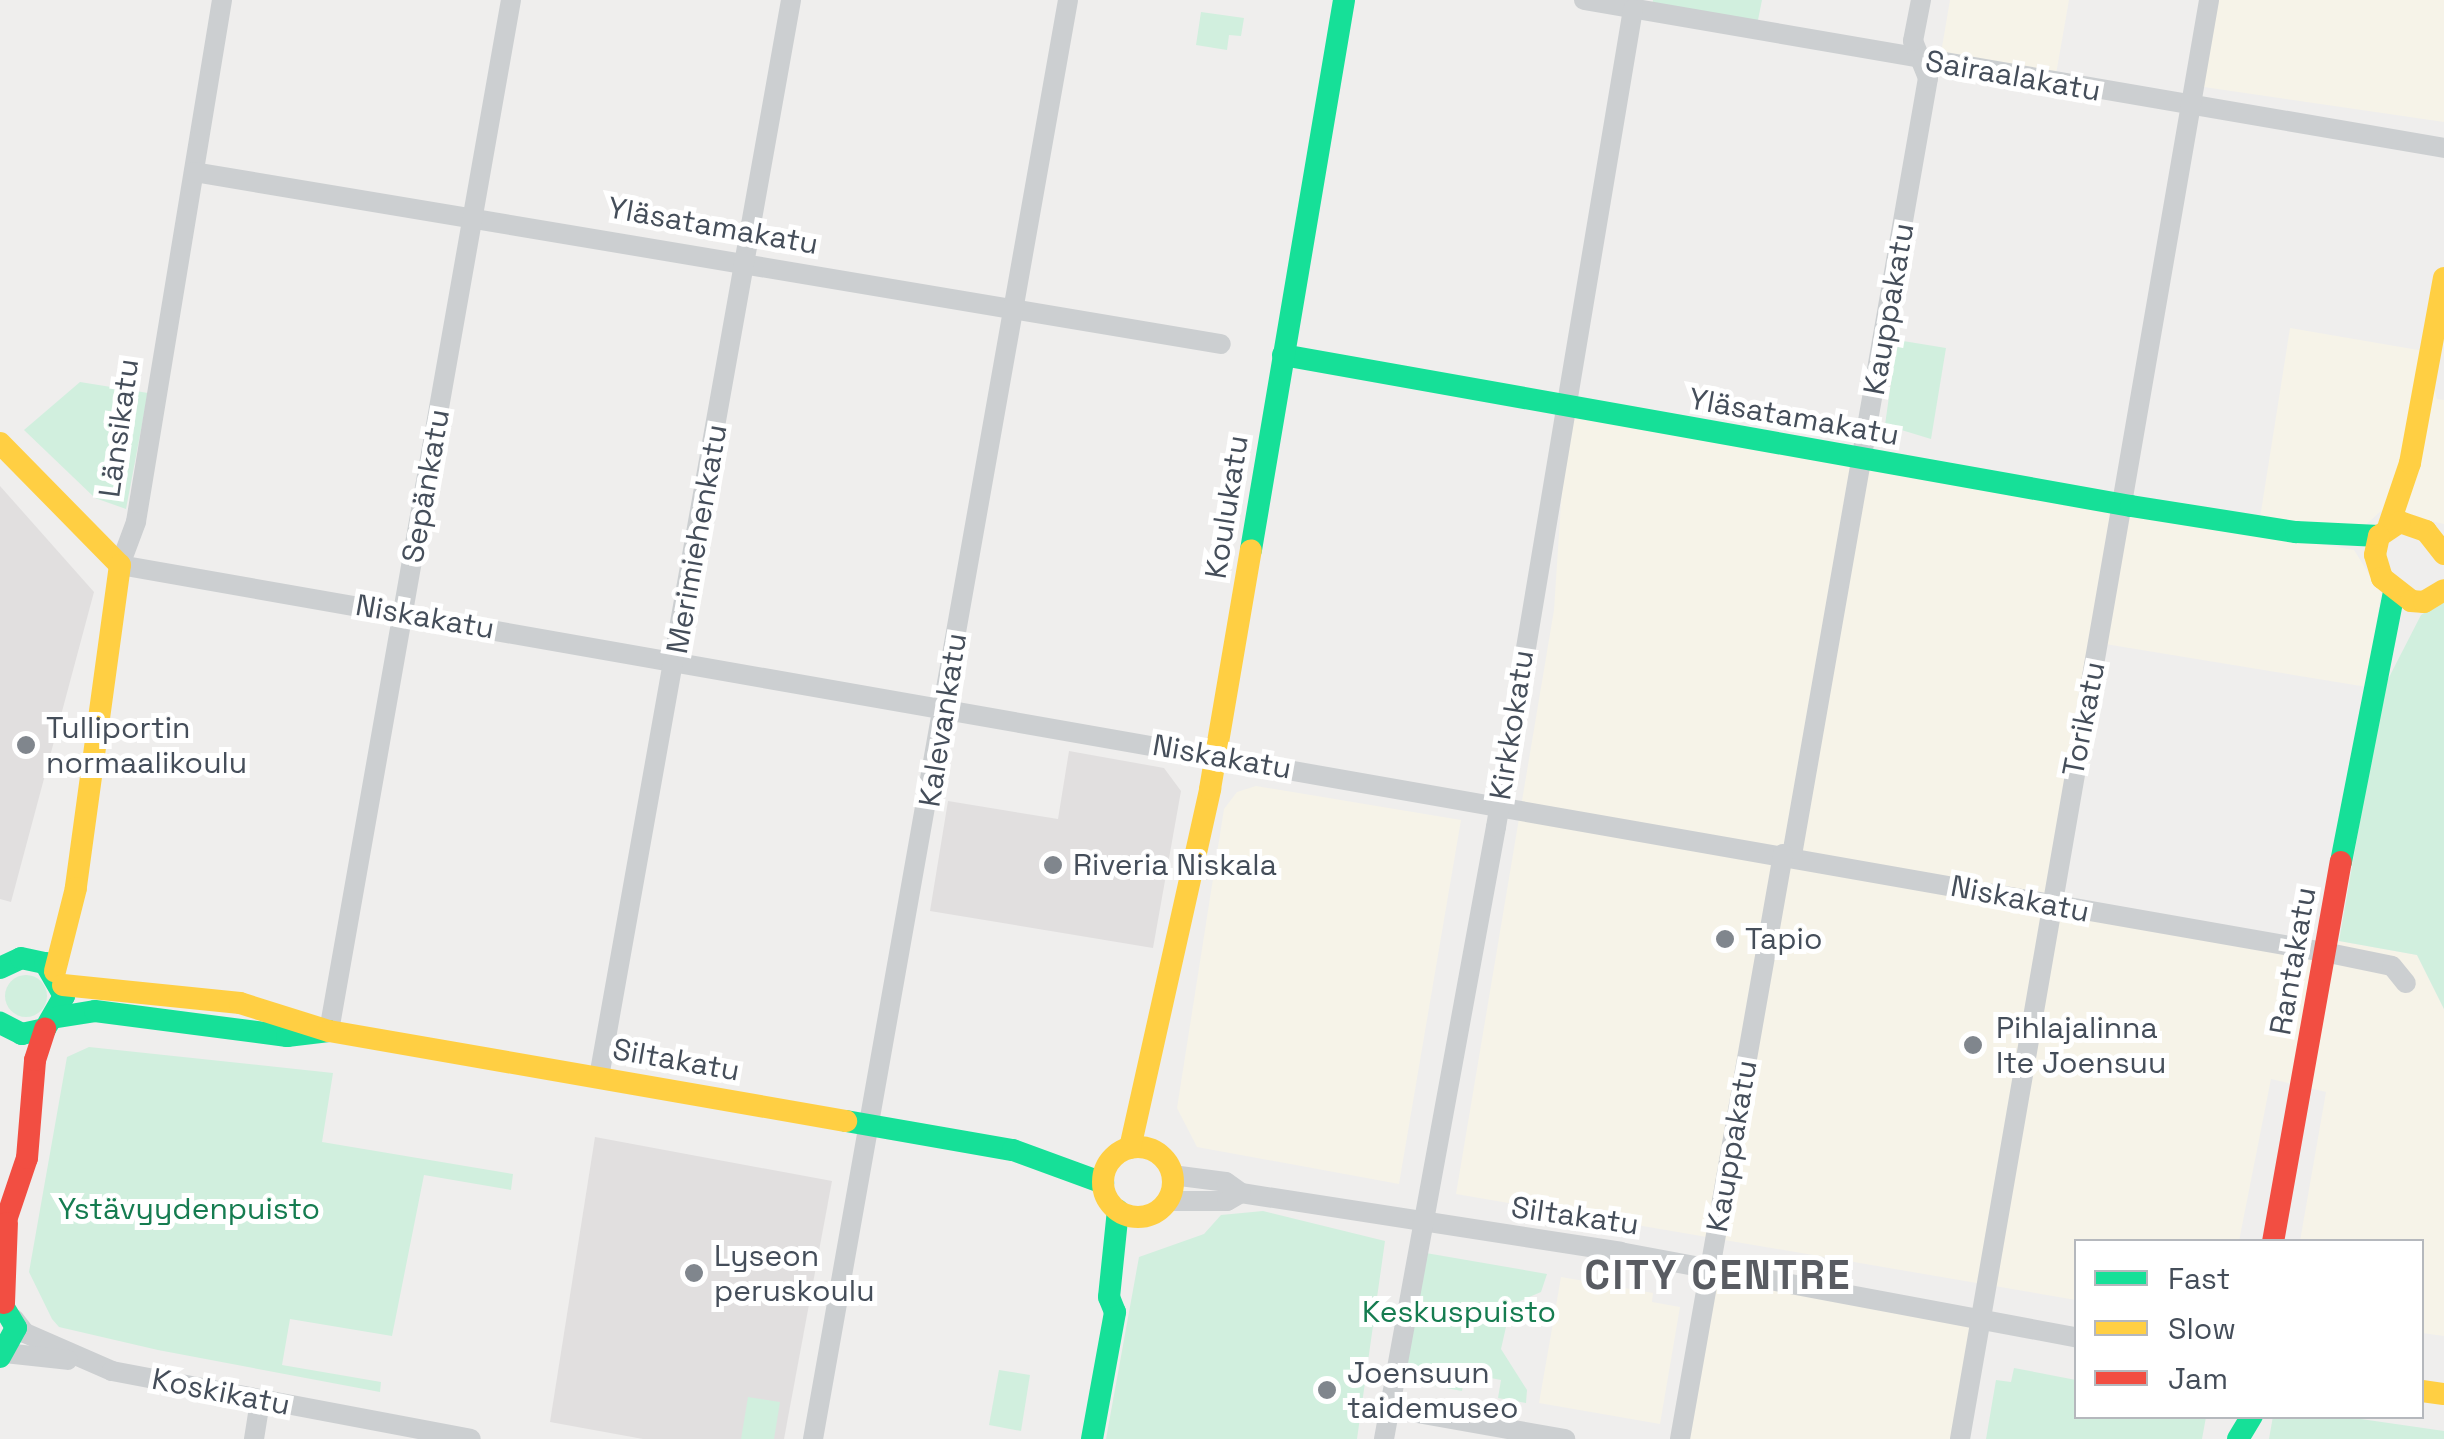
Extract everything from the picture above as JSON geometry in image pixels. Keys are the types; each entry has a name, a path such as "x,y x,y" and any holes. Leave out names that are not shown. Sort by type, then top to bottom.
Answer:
{"main road":[{"name":"Koulukatu","path":"1122,1152 1150,1048 1163,1023 1216,756 1344,0"},
{"path":"2434,596 2394,592 2376,565 2384,531 2410,464 2444,278"},
{"name":"Yläsatamakatu","path":"1284,355 2124,504 2296,532 2384,531 2439,546"},
{"path":"0,443 120,565"},
{"path":"2410,464 2439,546"},
{"name":"Yläsatamakatu","path":"2296,532 2376,565"},
{"name":"Länsikatu","path":"52,1023 76,888 74,864 120,565"},
{"name":"Rantakatu","path":"2273,1239 2371,692 2394,592"},
{"name":"Rantakatu","path":"2371,692 2434,596"},
{"name":"Länsikatu","path":"33,958 74,864"},
{"path":"0,968 33,958 59,978"},
{"name":"Siltakatu","path":"59,978 240,1003 291,1014 329,1031 1012,1150 1122,1152"},
{"name":"Siltakatu","path":"5,1027 52,1023 95,1010 287,1036 329,1031"},
{"path":"3,1355 15,1337 6,1308 3,1230 34,1122 35,1060 52,1023"},
{"name":"Koulukatu","path":"1159,1154 1170,1050 1163,1023"},
{"path":"5,1027 18,1082 13,1194"},
{"name":"Siltakatu","path":"1012,1150 1103,1183"},
{"path":"1092,1439 1115,1312 1109,1297 1118,1210 1103,1183 1122,1152 1159,1154 1172,1175 1167,1201 1148,1215 1124,1304 1115,1312"},
{"path":"1118,1210 1148,1215"}],"street":[{"name":"Länsikatu","path":"120,565 136,522 222,0"},
{"name":"Sepänkatu","path":"329,1031 511,0"},
{"name":"Merimiehenkatu","path":"599,1077 791,0"},
{"name":"Kalevankatu","path":"813,1439 1068,0"},
{"name":"Sairaalakatu","path":"1584,0 2444,148"},
{"name":"Kauppakatu","path":"1680,1439 1862,460 1928,78 1913,41 1921,0"},
{"name":"Torikatu","path":"1960,1439 2208,0"},
{"name":"Kirkkokatu","path":"1384,1439 1499,806 1633,9"},
{"name":"Yläsatamakatu","path":"194,172 745,261 1222,344"},
{"name":"Niskakatu","path":"120,565 2324,952 2392,966 2406,982"},
{"name":"Siltakatu","path":"1172,1175 1226,1182 1241,1193 1710,1269 2074,1337"},
{"name":"Siltakatu","path":"1167,1201 1227,1201 1241,1193"},
{"name":"Koskikatu","path":"6,1308 24,1333 89,1363"},
{"name":"Koskikatu","path":"3,1355 89,1363 471,1439"},
{"path":"254,1439 260,1400"},
{"path":"1390,1408 1565,1439"}],"shaded area":[{"path":"1950,0 2069,0 2055,80 1940,59"},
{"path":"2205,0 2444,0 2444,122 2190,85"},
{"path":"2290,328 2424,351 2437,399 2444,400 2444,524 2382,510 2359,531 2260,518"},
{"path":"1567,412 2354,550 2381,593 2367,687 2099,643 2055,898 2323,948 2339,941 2417,955 2444,1009 2444,1336 2424,1333 2424,1239 2300,1239 2326,1092 2271,1079 2239,1239 2074,1239 2074,1300 1456,1194 1554,610"},
{"name":"Tulliportin normaalikoulu","path":"0,486 94,592 11,902 0,899"},
{"name":"Riveria Niskala","path":"1069,751 1164,768 1181,791 1153,948 930,911 948,801 1058,819"},
{"path":"1256,786 1461,820 1399,1184 1197,1147 1177,1108 1224,809 1237,792"},
{"name":"Lyseon peruskoulu","path":"595,1137 832,1181 784,1439 643,1439 550,1422"},
{"path":"1710,1269 1977,1318 1955,1439 1680,1439"},
{"path":"1561,1277 1653,1293 1652,1302 1680,1307 1660,1424 1539,1403"}],"green space":[{"path":"1653,0 1762,0 1757,25 1652,7"},
{"path":"1201,12 1244,18 1241,36 1229,35 1227,50 1196,45"},
{"path":"1897,340 1946,348 1931,439 1885,425"},
{"path":"80,382 148,393 126,509 95,498 24,430"},
{"path":"2444,600 2444,1009 2417,955 2339,941 2383,689 2421,615"},
{"path":"26,975 41,981 47,996 41,1011 26,1017 11,1011 5,996 11,981"},
{"name":"Ystävyydenpuisto","path":"89,1047 333,1073 322,1142 513,1174 511,1190 424,1175 392,1336 290,1319 282,1365 381,1382 380,1392 158,1350 59,1327 52,1319 29,1272 67,1057"},
{"path":"1263,1211 1385,1241 1357,1439 1106,1439 1139,1257 1204,1234 1221,1215"},
{"name":"Keskuspuisto","path":"1420,1252 1547,1274 1541,1292 1511,1305 1501,1349 1527,1390 1526,1403 1498,1398 1501,1380 1465,1373 1462,1391 1397,1379"},
{"path":"2014,1368 2074,1380 2074,1419 2206,1419 2202,1439 1986,1439 1996,1380 2011,1382"},
{"path":"999,1370 1030,1375 1021,1431 989,1425"},
{"path":"748,1397 780,1402 774,1439 741,1439"},
{"path":"2272,1419 2361,1419 2444,1431 2444,1439 2269,1439"}],"traffic: fast":[{"path":"1251,550 1344,0"},
{"path":"1283,355 2131,506 2296,532 2379,536"},
{"path":"2341,862 2394,592"},
{"path":"0,968 21,958 45,963 64,996 45,1029 22,1034 0,1023"},
{"path":"58,1017 95,1011 287,1036 329,1031"},
{"path":"846,1121 1013,1150 1103,1183"},
{"path":"1092,1439 1115,1312 1109,1297 1118,1210"},
{"path":"0,1301 16,1328 0,1357"},
{"path":"2238,1439 2250,1419"}],"traffic: slow":[{"path":"2389,525 2410,463 2444,278"},
{"path":"0,443 120,565 76,888 55,971"},
{"path":"2444,554 2426,531 2400,522 2379,536 2375,555 2382,578 2411,601 2424,602 2444,590"},
{"path":"1130,1148 1210,789 1251,550"},
{"path":"63,985 240,1003 329,1031 846,1121"},
{"path":"1138,1147 1163,1157 1173,1182 1163,1207 1138,1217 1113,1207 1103,1182 1113,1157 1138,1147"},
{"path":"2424,1391 2444,1394"}],"traffic: jam":[{"path":"2274,1239 2341,862"},
{"path":"0,1238 27,1158 35,1060 45,1029"},
{"path":"4,1303 7,1223"}],"place":[{"name":"Tulliportin normaalikoulu","path":"26,745"},
{"name":"Riveria Niskala","path":"1053,865"},
{"name":"Tapio","path":"1725,939"},
{"name":"Pihlajalinna Ite Joensuu","path":"1973,1045"},
{"name":"Lyseon peruskoulu","path":"694,1273"},
{"name":"Joensuun taidemuseo","path":"1327,1390"}],"district":[{"name":"CITY CENTRE","path":"1718,1276"}]}
